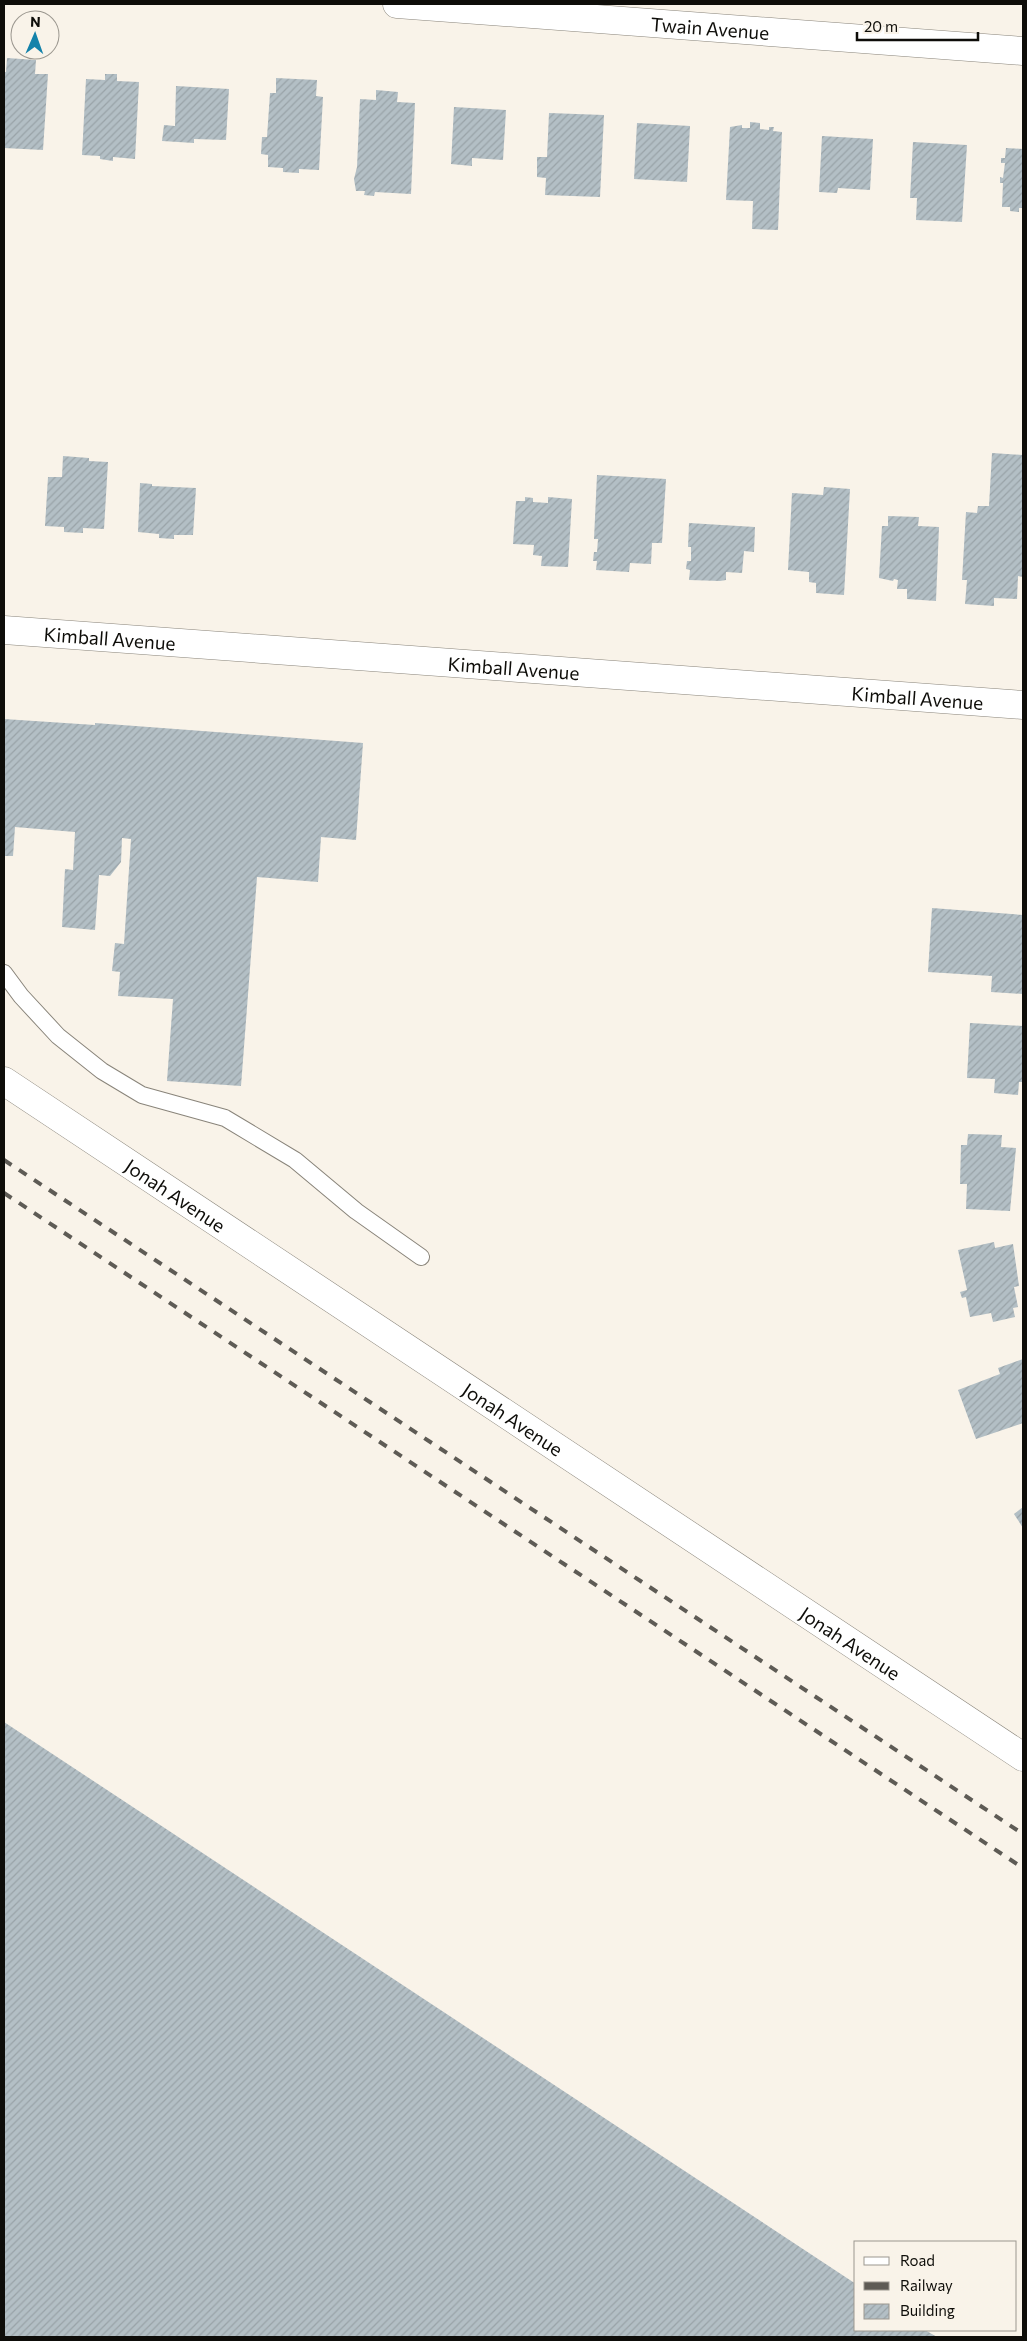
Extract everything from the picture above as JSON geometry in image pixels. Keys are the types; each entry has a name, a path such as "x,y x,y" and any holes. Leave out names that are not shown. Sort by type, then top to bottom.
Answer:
{"street":[{"name":"Twain Avenue","path":"397,4 1023,51"},
{"name":"Kimball Avenue","path":"4,630 1023,705"},
{"name":"Jonah Avenue","path":"4,1081 1023,1757"}],"lane":[{"path":"4,973 20,996 58,1036 102,1071 142,1095 226,1118 295,1160 356,1211 421,1257"}],"building":[{"path":"7,58 10,60 36,60 35,74 48,74 43,150 4,148 4,72 6,72"},
{"path":"105,74 117,74 117,81 139,82 135,159 113,157 113,161 100,159 100,156 82,155 86,79 105,80"},
{"path":"276,78 317,80 316,96 323,97 319,170 299,169 299,173 283,172 283,168 268,167 268,155 261,154 262,137 267,137 270,93 276,93"},
{"path":"176,86 229,89 226,140 194,139 194,143 162,141 164,125 175,126"},
{"path":"376,90 398,92 397,102 415,103 411,194 375,192 374,196 364,195 365,191 356,191 354,179 357,167 360,99 376,100"},
{"path":"454,107 506,110 503,160 472,158 472,166 451,164"},
{"path":"549,113 604,115 600,197 545,195 546,178 537,177 537,157 547,157"},
{"path":"750,122 760,123 760,129 769,130 769,127 774,127 773,131 782,132 778,230 752,229 753,201 726,200 730,127 742,125 742,128 750,128"},
{"path":"637,123 690,126 687,182 634,179"},
{"path":"822,136 873,139 870,190 838,188 837,193 819,192"},
{"path":"913,142 967,145 962,222 916,220 917,198 910,198"},
{"path":"1006,148 1023,149 1023,208 1019,208 1019,212 1010,211 1010,207 1002,207 1003,183 1000,183 1000,177 1003,178 1005,163 1001,163 1001,158 1005,158"},
{"path":"992,453 1023,455 1023,577 1018,576 1017,599 994,598 994,606 965,604 967,580 962,580 966,512 977,513 978,506 989,506"},
{"path":"63,456 89,458 89,461 108,462 104,529 83,528 83,533 64,532 64,527 45,526 48,477 62,477"},
{"path":"597,475 666,479 662,543 652,543 651,564 630,563 629,572 596,570 597,561 593,561 594,552 597,552 598,539 594,539"},
{"path":"140,483 152,484 152,486 196,488 193,535 174,535 174,539 159,538 159,534 138,532"},
{"path":"824,487 850,489 844,595 816,593 816,583 809,582 809,572 788,570 792,493 823,495"},
{"path":"525,497 533,498 533,502 548,503 548,497 572,499 568,567 541,566 542,556 533,555 534,545 513,544 516,501 525,501"},
{"path":"888,516 919,517 918,526 939,527 936,601 907,599 907,589 897,589 898,580 894,579 893,581 879,578 882,526 888,526"},
{"path":"689,523 755,527 754,552 744,551 742,573 726,572 726,580 720,581 689,580 690,570 686,569 687,561 691,561 691,547 688,547"},
{"path":"4,719 95,725 95,723 363,743 356,840 321,837 318,882 257,877 241,1086 167,1081 173,999 118,996 120,972 112,971 115,943 124,944 131,839 122,838 121,862 110,876 99,875 95,930 62,927 65,869 73,870 75,832 15,827 13,856 4,856"},
{"path":"932,908 1023,915 1023,994 991,992 992,976 928,972"},
{"path":"970,1023 1023,1026 1022,1082 1019,1082 1018,1095 994,1093 995,1079 967,1078"},
{"path":"968,1134 1002,1135 1001,1147 1016,1148 1010,1211 966,1209 967,1184 960,1184 961,1145 967,1145"},
{"path":"994,1242 995,1248 1013,1244 1019,1286 1014,1287 1018,1307 1013,1308 1015,1317 993,1322 991,1313 970,1317 966,1297 962,1298 960,1292 967,1290 958,1250"},
{"path":"1023,1359 1023,1423 976,1439 958,1390 1000,1374 998,1368"},
{"path":"1023,1507 1023,1528 1014,1514"},
{"path":"4,1722 854,2283 854,2331 927,2331 937,2337 4,2337"}],"railway":[{"path":"4,1160 1023,1834"},
{"path":"4,1193 1023,1868"}]}
